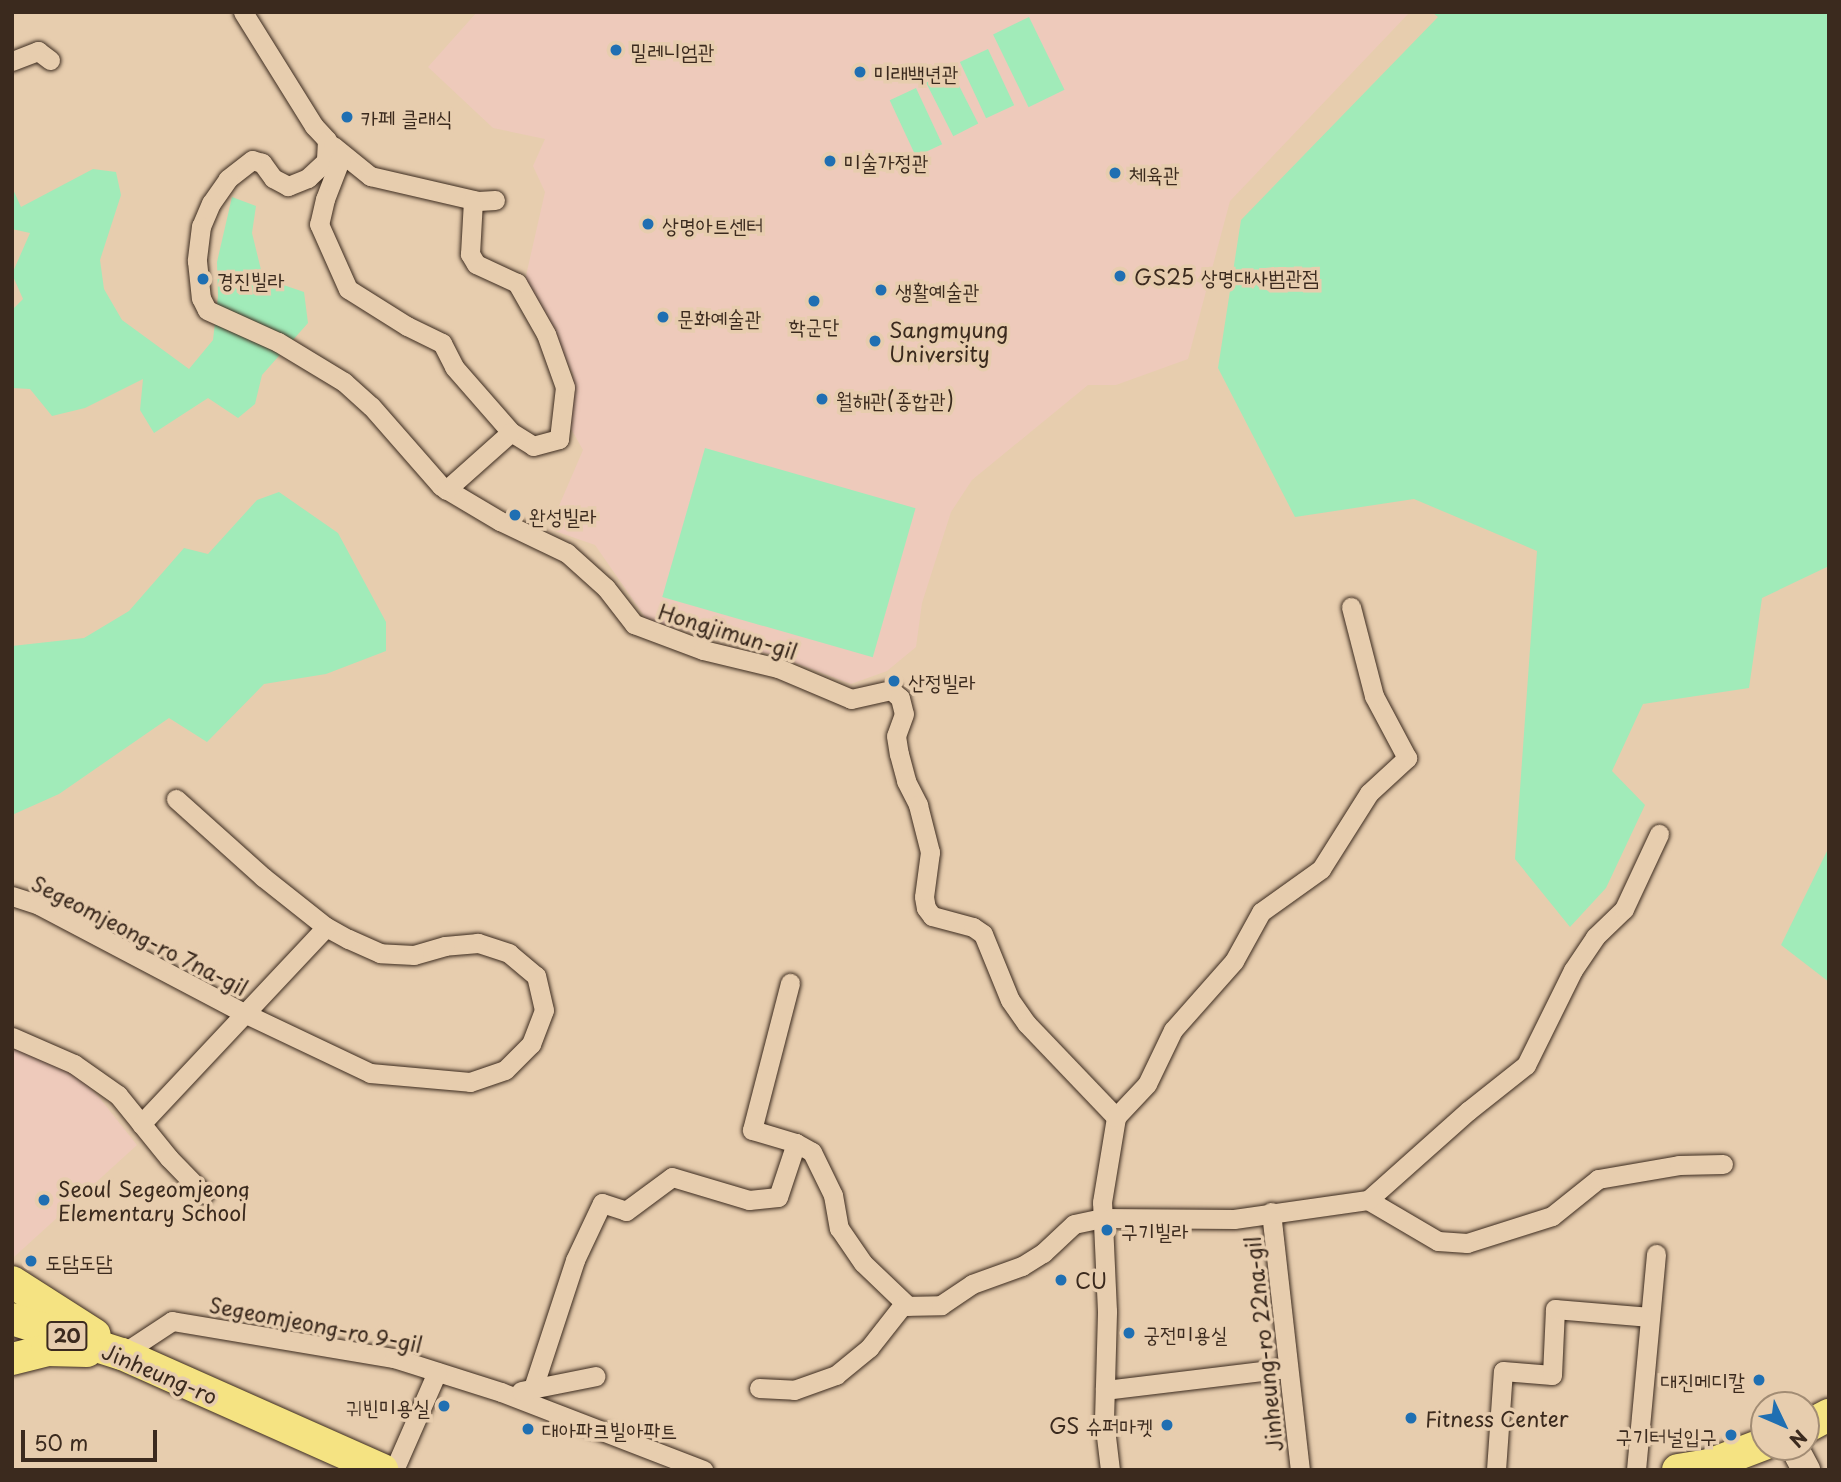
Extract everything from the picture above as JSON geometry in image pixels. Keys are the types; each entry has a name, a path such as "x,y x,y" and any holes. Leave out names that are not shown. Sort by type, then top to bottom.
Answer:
{"main road":[{"path":"12,1282 61,1310 122,1354"},
{"name":"Jinheung-ro","path":"12,1319 122,1354 382,1470"},
{"path":"12,1359 47,1350 122,1354"},
{"path":"1678,1470 1709,1465 1750,1449"}],"street":[{"path":"243,12 292,92 327,140 370,176 473,200 495,200"},
{"path":"12,61 38,51 50,60"},
{"name":"Hongjimun-gil","path":"327,140 326,161 308,177 288,186 273,178 262,163 251,160 228,179 211,203 201,226 197,261 201,298 207,310 278,342 344,383 371,406 446,489 500,521 567,553 606,588 634,624 703,650 778,668 851,699 891,690 900,698 904,714 897,736 899,754 906,781 918,805 930,852 924,897 926,908 932,916 973,927 984,934 1015,1008 1116,1117"},
{"path":"342,155 319,224 348,289 407,326 442,343 454,367 511,432 533,446 559,439 565,387 546,334 517,283 476,264 470,254 473,200"},
{"path":"446,489 511,432"},
{"path":"1107,1469 1104,1420 1107,1311 1102,1202 1116,1117 1147,1084 1173,1030 1234,961 1261,912 1321,869 1368,793 1407,758 1374,696 1351,607"},
{"name":"Segeomjeong-ro 7na-gil","path":"12,896 39,905 246,1014 370,1073 470,1082 505,1070 531,1045 544,1010 536,976 509,953 478,943 445,946 414,955 380,953 326,927 262,877 176,799"},
{"path":"1659,834 1624,909 1595,937 1573,970 1527,1065 1468,1111 1368,1200 1438,1241 1467,1243 1552,1216 1598,1179 1679,1164 1723,1164"},
{"name":"Segeomjeong-ro 7na-gil","path":"246,1014 326,927"},
{"path":"790,984 752,1130 796,1143 811,1153 833,1195 839,1228 863,1263 908,1306"},
{"path":"141,1124 246,1014"},
{"path":"12,1037 74,1064 118,1095 204,1194"},
{"path":"533,1388 575,1260 602,1203 626,1211 672,1177 749,1200 778,1197 796,1143"},
{"name":"Jinheung-ro 22na-gil","path":"908,1306 941,1305 972,1284 1022,1266 1043,1252 1074,1224 1102,1218 1234,1219 1368,1200"},
{"name":"Jinheung-ro 22na-gil","path":"1271,1212 1300,1470"},
{"path":"1636,1470 1656,1254"},
{"path":"759,1388 794,1390 836,1375 869,1348 902,1306 908,1306"},
{"path":"1496,1470 1503,1371 1552,1375 1555,1309 1650,1317"},
{"name":"Segeomjeong-ro 9-gil","path":"122,1354 172,1321 394,1358 508,1395 699,1469"},
{"path":"1105,1390 1288,1368"},
{"path":"394,1470 438,1372"},
{"path":"508,1395 596,1376"}],"shaded area":[{"name":"Sangmyung University","path":"477,12 1410,12 1230,201 1188,359 1116,385 1088,385 972,480 951,512 922,603 916,647 887,671 851,684 782,658 647,620 595,545 549,529 583,450 570,427 573,374 525,280 545,192 533,166 545,139 493,128 428,67"},
{"name":"Seoul Segeomjeong Elementary School","path":"12,1038 61,1058 98,1096 137,1145 14,1257"}],"green space":[{"path":"1432,12 1829,12 1829,566 1762,598 1749,688 1643,704 1612,771 1645,805 1606,888 1570,927 1515,859 1537,551 1414,499 1295,517 1218,368 1241,220 1438,17"},
{"path":"1029,17 1065,90 1029,107 993,35"},
{"path":"988,49 1014,105 986,118 960,62"},
{"path":"951,70 978,123 953,136 926,83"},
{"path":"916,88 942,144 916,156 890,100"},
{"path":"93,169 116,172 121,195 100,260 104,289 122,320 189,369 213,340 218,296 217,262 232,197 256,206 252,233 263,278 304,292 308,323 262,375 255,404 238,418 208,398 154,433 140,410 143,379 85,408 52,416 30,389 12,388 12,310 23,299 12,274 30,233 12,229 12,187 21,207"},
{"path":"705,448 916,508 873,657 662,597"},
{"path":"279,492 338,533 386,622 386,651 326,674 264,684 207,742 169,718 59,794 12,815 12,646 84,638 129,611 184,548 208,554 257,500"},
{"path":"1829,847 1829,982 1781,945"}],"place":[{"name":"밀레니엄관","path":"616,50"},
{"name":"미래백년관","path":"860,72"},
{"name":"카페 클래식","path":"347,117"},
{"name":"미술가정관","path":"830,161"},
{"name":"체육관","path":"1115,173"},
{"name":"상명아트센터","path":"648,224"},
{"name":"GS25 상명대사범관점","path":"1120,276"},
{"name":"경진빌라","path":"203,279"},
{"name":"생활예술관","path":"881,290"},
{"name":"학군단","path":"814,301"},
{"name":"문화예술관","path":"663,317"},
{"name":"Sangmyung University","path":"875,341"},
{"name":"월해관(종합관)","path":"822,399"},
{"name":"완성빌라","path":"515,515"},
{"name":"산정빌라","path":"894,681"},
{"name":"Seoul Segeomjeong Elementary School","path":"44,1200"},
{"name":"구기빌라","path":"1107,1230"},
{"name":"도담도담","path":"31,1261"},
{"name":"CU","path":"1061,1280"},
{"name":"궁전미용실","path":"1129,1333"},
{"name":"대진메디칼","path":"1759,1380"},
{"name":"귀빈미용실","path":"444,1406"},
{"name":"Fitness Center","path":"1411,1418"},
{"name":"GS 슈퍼마켓","path":"1167,1425"},
{"name":"대아파크빌아파트","path":"528,1429"},
{"name":"구기터널입구","path":"1731,1435"}]}
